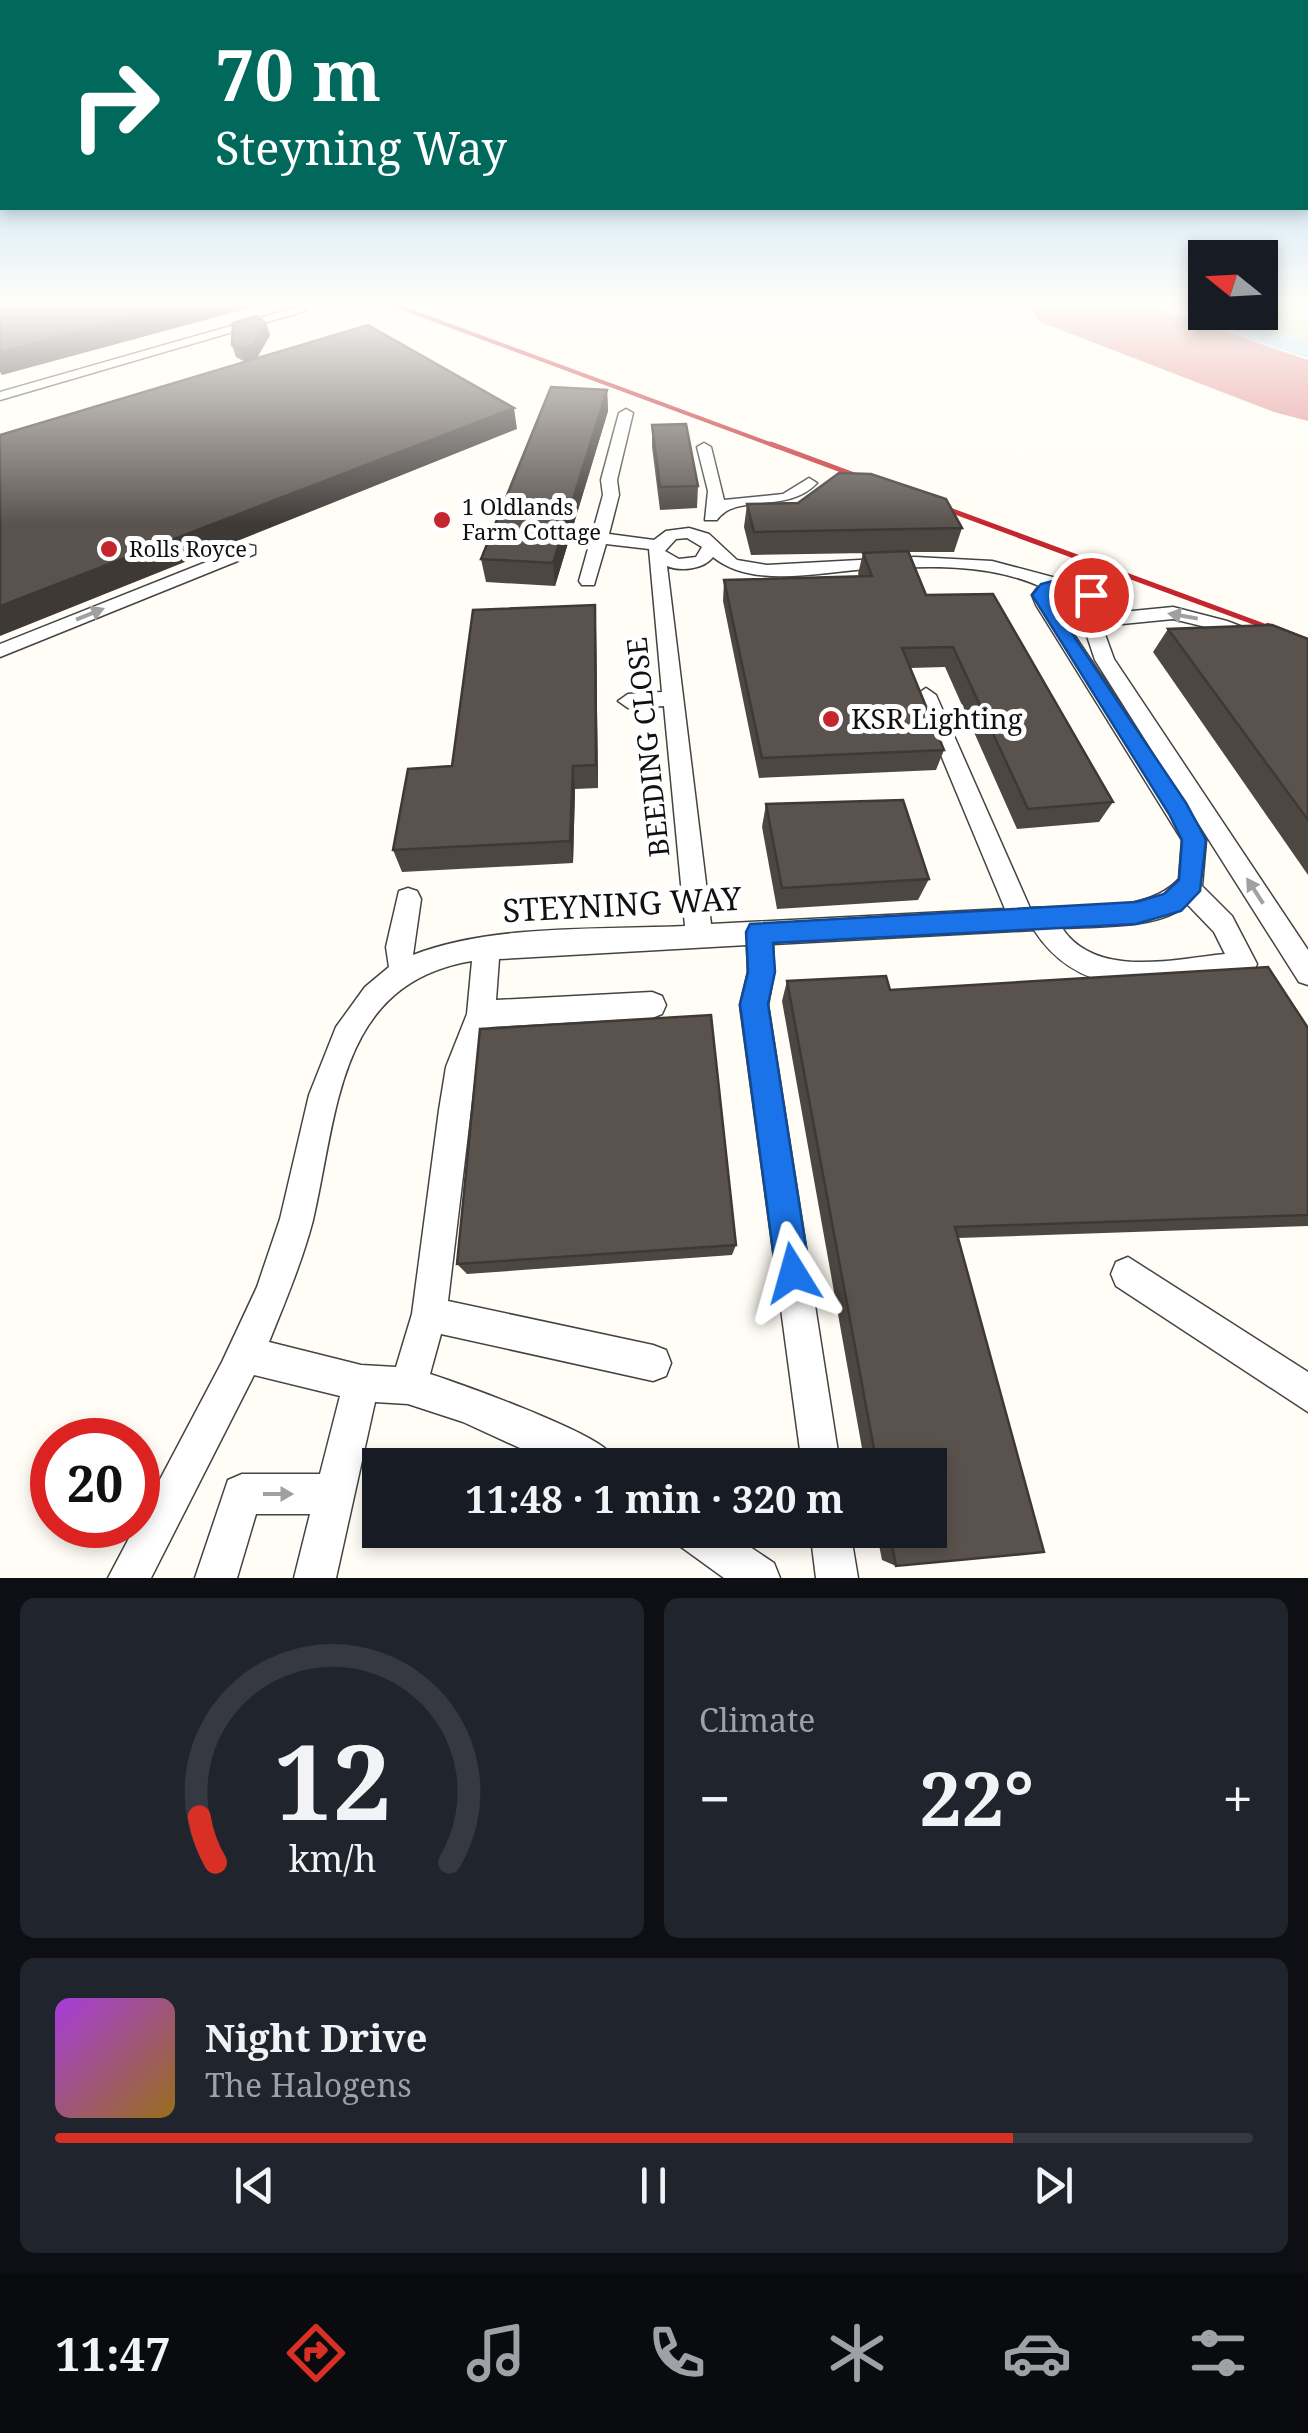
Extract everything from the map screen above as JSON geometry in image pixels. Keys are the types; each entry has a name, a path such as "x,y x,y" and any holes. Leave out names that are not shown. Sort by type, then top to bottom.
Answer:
{"lane":[{"path":"0,396 61,379"},
{"path":"588,581 611,495 609,480 626,414"},
{"path":"600,538 657,549 668,561 685,564 707,557 704,541 716,510 717,493 704,447"},
{"path":"716,510 725,503 784,501 795,497 809,483"},
{"path":"657,549 672,534 704,541 732,564 766,570 982,562 1020,569 1068,616 1088,619 1173,613 1220,625 1308,659"},
{"name":"BEEDING CLOSE","path":"657,549 699,934"},
{"path":"0,651 249,550"},
{"path":"1049,595 1076,588 1091,595 1096,610 1088,619"},
{"path":"926,696 1032,918 1062,952 1104,972 1252,971 1222,924 1187,888 1195,862 1194,840 1049,595"},
{"path":"1088,619 1104,660 1308,973"},
{"path":"628,701 672,698"},
{"name":"STEYNING WAY","path":"129,1578 242,1354 288,1250 342,1042 364,1008 421,962 456,951 488,948 1136,913 1172,903 1187,888"},
{"path":"403,974 400,947 408,899"},
{"path":"759,932 759,986 754,1004 819,1448"},
{"path":"408,1386 429,1314 461,1067 481,1014 488,948"},
{"path":"759,986 793,983"},
{"path":"481,1014 652,1006"},
{"path":"1128,1274 1308,1394"},
{"path":"429,1314 653,1363"},
{"path":"242,1354 361,1382 408,1386 466,1404 564,1448"},
{"path":"315,1578 361,1382"},
{"path":"216,1578 242,1494 333,1494"},
{"path":"716,1548 759,1578"},
{"path":"833,1548 837,1578"}],"building":[{"name":"Rolls Royce","path":"189,379 462,379 514,408 0,606 0,435"},
{"path":"551,387 607,390 553,563 481,559"},
{"path":"686,424 698,486 660,487 652,425"},
{"path":"839,473 871,474 946,499 962,528 754,532 747,504 798,503"},
{"path":"908,551 926,595 993,594 1113,802 1028,809 953,647 902,648 944,750 762,758 724,580 872,576 863,553"},
{"path":"595,605 596,765 573,766 570,841 393,850 408,769 452,766 473,610"},
{"path":"1272,625 1308,639 1308,820 1168,629"},
{"path":"903,800 929,879 782,888 766,804"},
{"path":"1268,967 1308,1028 1308,1215 955,1227 1044,1552 896,1566 892,1548 947,1548 947,1448 874,1448 787,981 886,976 890,990"},
{"path":"711,1015 736,1245 457,1264 480,1029"}],"runway":[{"path":"1271,379 1308,392"}],"railway":[{"path":"593,379 778,447"},
{"path":"771,444 876,483"},
{"path":"928,502 1275,630"},
{"path":"1268,627 1308,642"}],"place":[{"name":"1 Oldlands Farm Cottage","path":"442,520"},
{"name":"Rolls Royce","path":"109,549"},
{"name":"KSR Lighting","path":"831,719"}],"route":[{"path":"793,1273 754,1004 761,972 759,932 1136,913 1172,903 1191,884 1194,840 1178,809 1066,640 1041,595 1047,588 1060,585 1091,595"}]}
